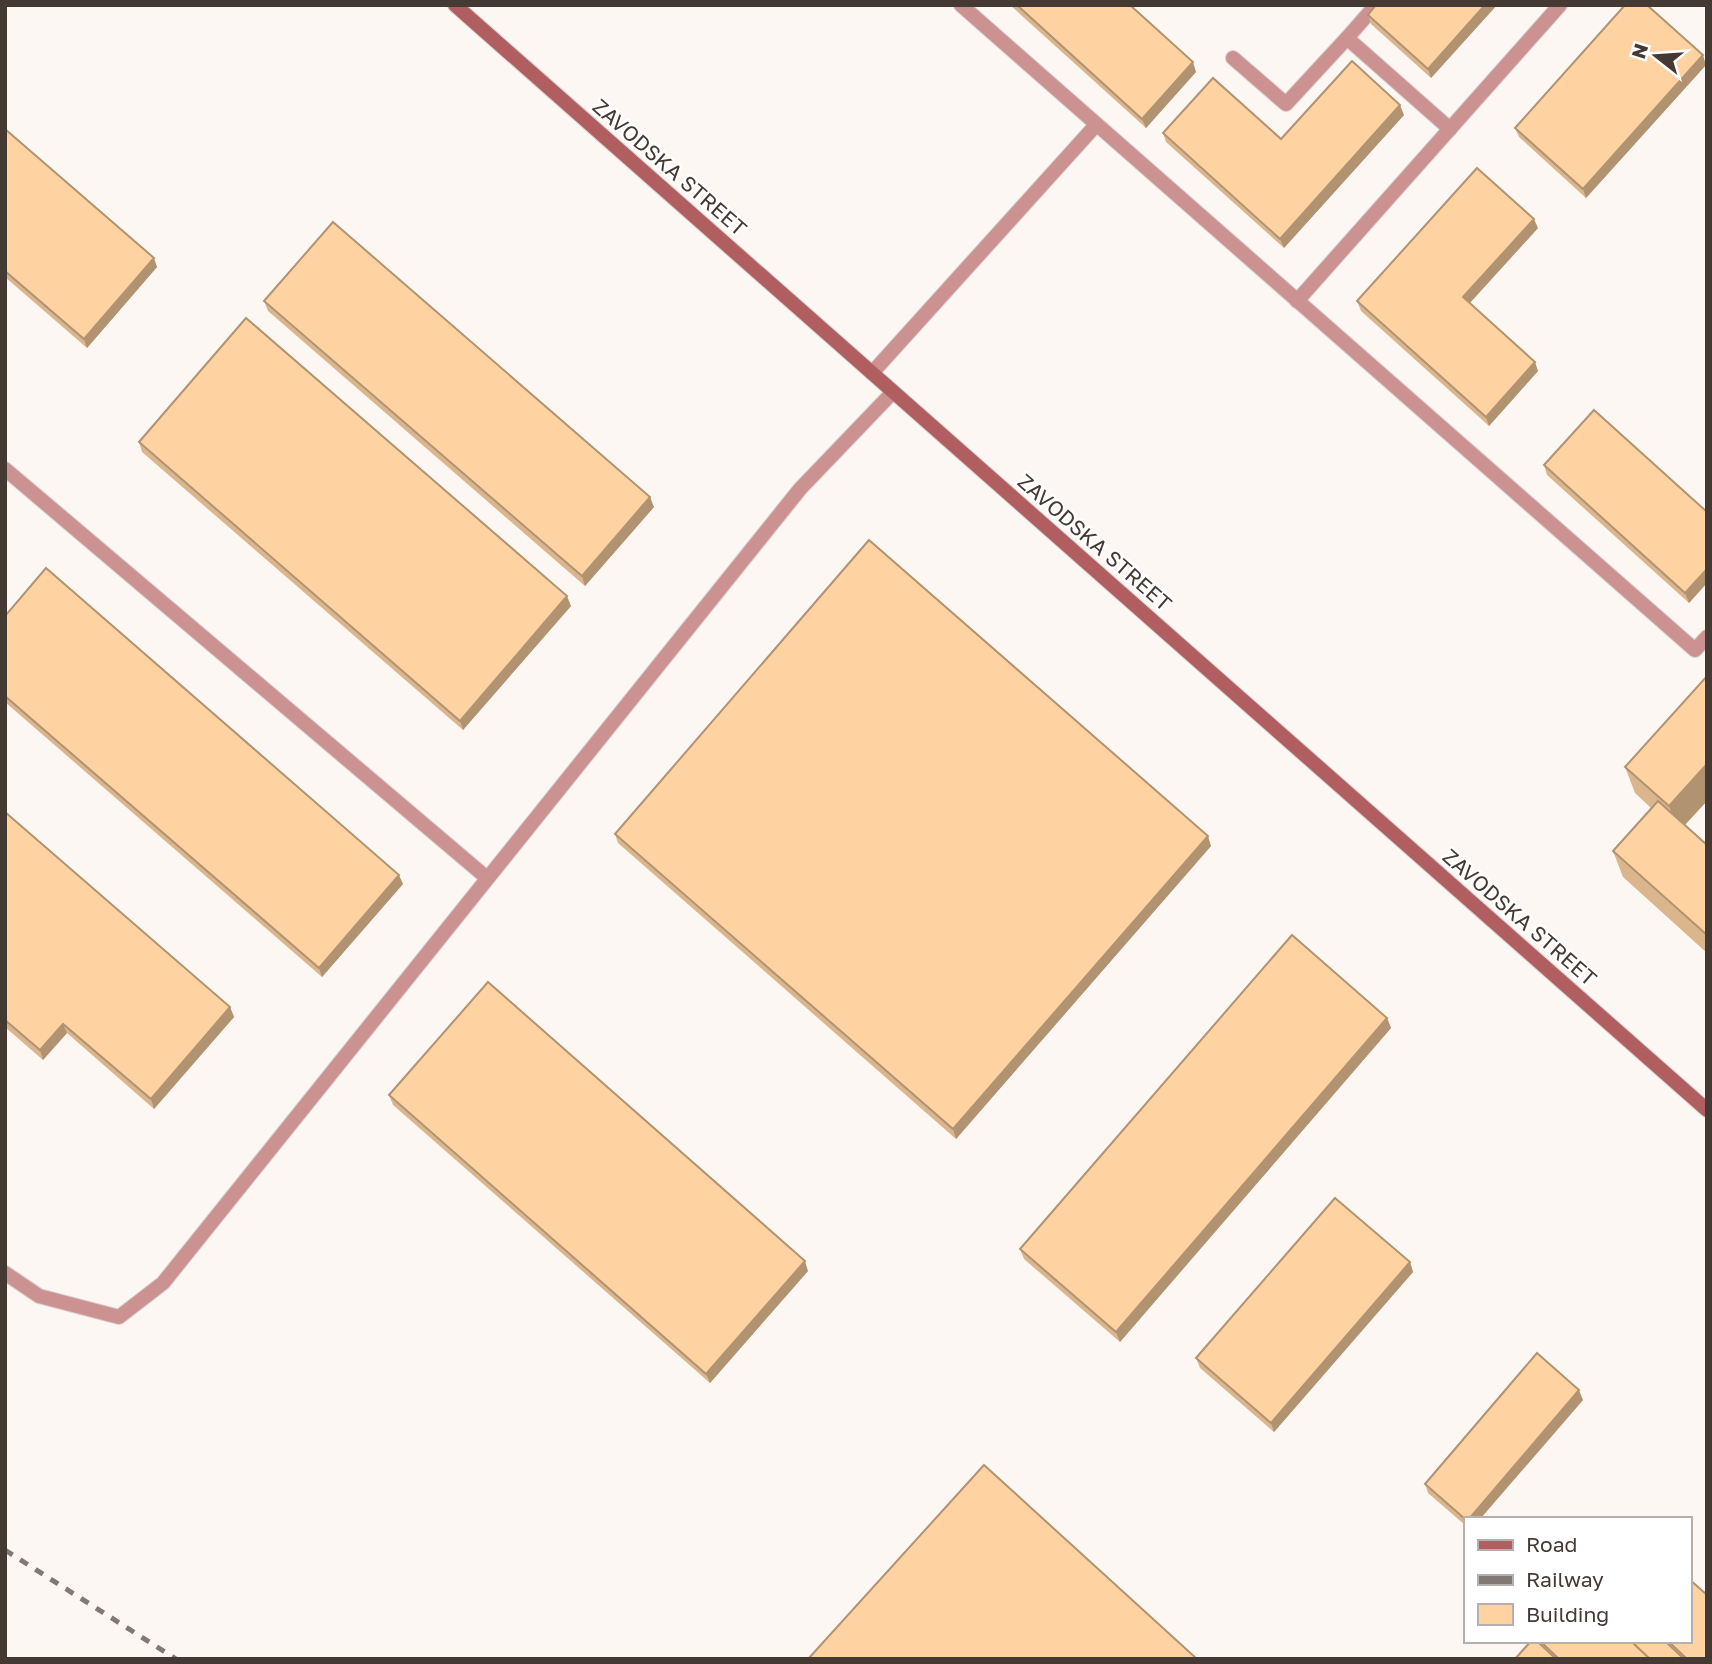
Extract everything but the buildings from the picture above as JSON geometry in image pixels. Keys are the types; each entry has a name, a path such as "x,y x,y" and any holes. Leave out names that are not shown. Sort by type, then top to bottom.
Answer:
{"main road":[{"name":"ZAVODSKA STREET","path":"455,5 1707,1110"}],"street":[{"path":"961,5 1695,650 1707,637"},
{"path":"1234,58 1286,104 1376,5"},
{"path":"1297,301 1560,5"},
{"path":"1347,38 1450,129"},
{"path":"872,373 1096,125"},
{"path":"5,1273 38,1296 119,1317 163,1283 800,489 892,392"},
{"path":"5,469 487,878"}],"railway":[{"path":"5,1550 176,1659"}]}
